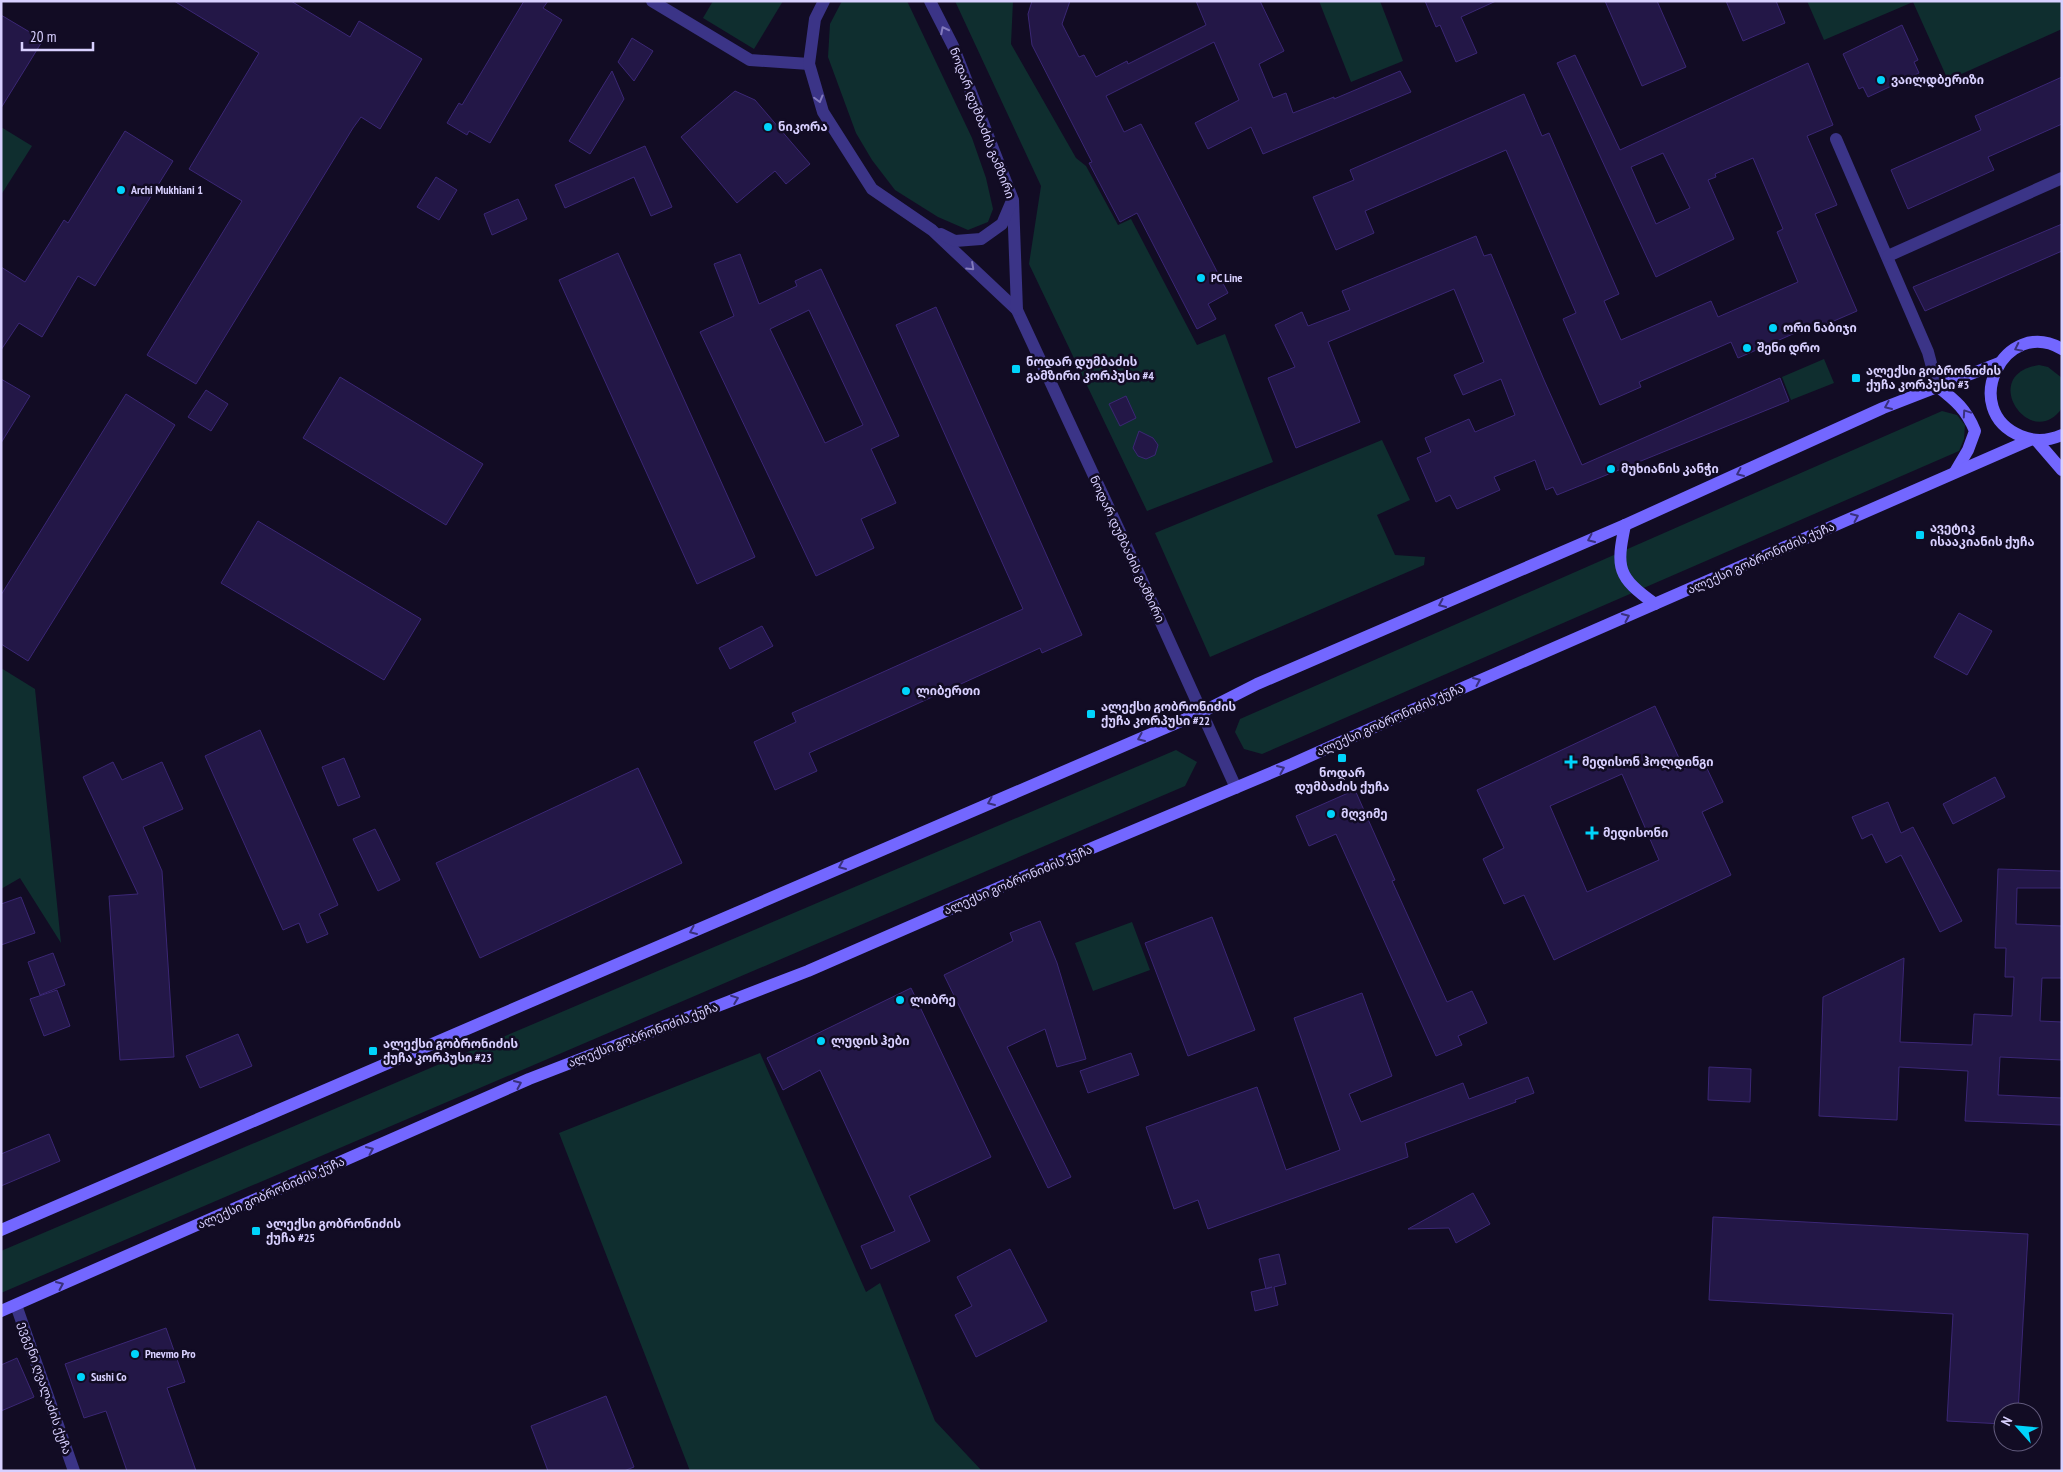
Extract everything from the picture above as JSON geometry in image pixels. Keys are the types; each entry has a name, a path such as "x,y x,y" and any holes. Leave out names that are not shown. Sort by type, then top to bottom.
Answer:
{"main road":[{"path":"1,1230 1202,712 1258,684 1937,386 1999,363 2013,350 2030,343 2042,342 2060,345"},
{"path":"1999,363 1991,381 1990,401 1998,419 2012,433 2033,440 2062,470"},
{"path":"1937,386 1957,402 1968,414 1975,431 1968,450 1955,472"},
{"name":"ალექსი გობრონიძის ქუჩა","path":"1,1311 529,1080 808,970 1236,788 1955,472 2033,440 2049,440 2062,435"},
{"path":"1625,524 1620,549 1620,563 1626,579 1638,592 1654,604"}],"street":[{"path":"652,1 750,60 809,64"},
{"name":"ნოდარ დუმბაძის გამზირი","path":"824,1 815,20 809,64 822,112 872,189 932,230 1016,310 1236,788"},
{"name":"ნოდარ დუმბაძის გამზირი","path":"930,1 952,46 1013,200 1016,310"},
{"path":"1836,139 1928,352 1937,386"},
{"path":"1888,256 2062,178"},
{"path":"932,230 955,241 981,239 1002,224 1013,200"},
{"name":"ევგენი ღვალაძის ქუჩა","path":"16,1305 74,1471"}],"green space":[{"path":"713,1 783,1 754,49 703,18"},
{"path":"842,1 907,1 972,138 986,178 993,209 988,222 968,230 938,217 895,190 872,160 856,133 828,57 830,24"},
{"path":"955,1 1013,1 1011,44 1076,158 1086,166 1118,225 1131,219 1197,345 1225,334 1273,462 1147,511 1029,264 1041,186"},
{"path":"1319,1 1380,1 1403,61 1351,82"},
{"path":"1807,1 2062,1 2062,29 1948,80 1913,2 1824,40"},
{"path":"1,127 32,146 1,195"},
{"path":"1824,359 1834,383 1791,400 1782,377"},
{"path":"2039,365 2048,367 2062,378 2062,408 2050,419 2037,422 2025,417 2016,407 2011,394 2012,382 2021,371"},
{"path":"1942,411 1957,415 1965,425 1964,439 1959,451 1262,754 1244,749 1235,732 1240,719"},
{"path":"1382,440 1410,500 1377,515 1395,555 1425,557 1424,565 1210,657 1155,533"},
{"path":"1,668 35,689 61,943 20,878 1,889"},
{"path":"1176,750 1197,762 1185,786 1,1293 1,1251"},
{"path":"1132,922 1150,970 1093,991 1075,943"},
{"path":"760,1053 866,1292 880,1283 935,1421 982,1471 690,1471 559,1133"}],"building":[{"path":"174,1 291,1 350,37 359,21 422,59 380,129 361,117 353,128 196,384 147,355 242,201 189,169 259,53"},
{"path":"524,1 548,1 543,8 562,20 490,143 469,131 467,135 447,123 459,103 462,105"},
{"path":"1032,1 1070,1 1062,24 1079,57 1084,55 1096,77 1127,61 1128,64 1206,25 1196,1 1260,1 1284,51 1259,64 1273,98 1286,93 1293,113 1334,97 1334,99 1400,71 1411,92 1263,154 1251,127 1208,149 1195,123 1239,100 1214,42 1106,96 1124,132 1141,124 1228,293 1208,304 1216,319 1197,329 1137,213 1120,222 1089,163 1092,162 1032,45 1028,14"},
{"path":"1425,1 1496,1 1461,17 1477,53 1456,62 1440,25 1436,27"},
{"path":"1605,1 1657,1 1686,67 1642,86"},
{"path":"1726,1 1776,1 1785,23 1743,41"},
{"path":"1,15 43,40 1,108"},
{"path":"1902,25 1918,60 1914,62 1919,73 1868,97 1863,87 1859,89 1843,54"},
{"path":"632,38 653,51 634,81 618,62"},
{"path":"1575,55 1620,150 1808,63 1833,125 1807,136 1837,205 1815,214 1857,311 1820,327 1818,323 1738,358 1731,342 1639,382 1641,387 1600,405 1563,319 1576,313 1506,150 1365,211 1374,233 1336,250 1313,197 1354,180 1350,170 1524,94 1542,136 1549,133 1619,294 1604,301 1621,340 1711,301 1718,317 1798,282 1777,232 1783,229 1753,158 1715,174 1716,177 1708,180 1734,239 1656,277 1557,63","holes":["1663,153 1690,208 1656,224 1631,167"]},
{"path":"612,71 624,99 590,154 569,141"},
{"path":"2062,77 2062,124 1988,157 1994,170 1908,209 1891,170 1981,130 1975,116"},
{"path":"735,91 755,100 810,164 786,184 775,171 737,203 681,137"},
{"name":"Archi Mukhiani 1","path":"125,131 173,161 95,286 78,276 42,337 19,323 1,350 1,267 25,282 64,220 68,223"},
{"path":"645,146 672,207 651,216 634,177 565,208 555,185"},
{"path":"436,177 457,190 439,220 417,207"},
{"path":"518,199 527,219 492,235 484,214"},
{"path":"2062,224 2062,251 1925,311 1913,287"},
{"path":"1476,236 1484,256 1491,254 1582,465 1780,378 1789,401 1557,495 1553,487 1546,490 1535,460 1494,477 1500,490 1457,509 1450,495 1436,502 1417,458 1431,452 1425,438 1469,419 1475,432 1515,415 1501,379 1463,395 1454,375 1484,362 1454,289 1328,342 1360,422 1296,448 1268,378 1295,367 1275,325 1302,312 1308,326 1350,310 1342,291"},
{"path":"618,253 755,557 697,584 559,280"},
{"path":"740,254 759,304 797,286 795,281 821,269 899,436 871,449 896,503 861,519 874,548 816,576 700,332 734,316 714,264","holes":["809,310 863,425 825,443 770,329"]},
{"path":"936,307 1082,635 1042,653 1040,648 809,753 817,771 775,790 754,742 796,722 792,713 1023,609 896,325"},
{"path":"340,377 483,464 446,525 303,438"},
{"path":"1,379 30,396 1,443"},
{"path":"206,390 228,404 211,431 188,417"},
{"path":"126,394 175,425 28,661 1,644 1,595"},
{"path":"1126,396 1136,418 1120,426 1109,404"},
{"path":"1139,431 1153,438 1158,445 1155,455 1146,459 1138,456 1133,448"},
{"path":"258,521 421,619 384,680 221,583"},
{"path":"1959,613 1992,631 1967,675 1934,657"},
{"path":"762,626 773,646 730,669 719,648"},
{"path":"1655,706 1684,769 1703,760 1723,802 1702,812 1731,875 1554,960 1524,895 1504,904 1483,859 1504,848 1477,790","holes":["1622,774 1659,860 1587,892 1550,806"]},
{"path":"260,730 338,905 319,914 328,934 307,943 299,923 283,930 205,756"},
{"path":"344,758 360,797 338,806 322,767"},
{"path":"113,762 122,780 162,762 183,809 143,827 162,871 174,1057 120,1060 109,896 138,894 83,777"},
{"path":"638,768 682,863 480,958 436,863"},
{"path":"1995,777 2005,797 1953,824 1943,804"},
{"path":"1355,790 1395,880 1392,881 1447,1002 1472,991 1487,1023 1458,1036 1462,1045 1436,1056 1336,834 1309,846 1296,816"},
{"path":"1888,802 1901,833 1913,827 1962,921 1940,932 1901,855 1886,863 1872,834 1862,839 1852,817"},
{"path":"375,829 400,880 378,891 353,839"},
{"path":"1998,869 2062,871 2062,888 2017,888 2016,924 2062,926 2062,978 2042,978 2040,1021 2062,1022 2062,1060 2000,1057 1998,1095 2062,1098 2062,1125 1965,1121 1968,1071 1899,1067 1897,1120 1819,1116 1823,997 1904,958 1900,1042 1972,1045 1974,1014 2012,1016 2014,977 2005,977 2006,948 1995,948"},
{"path":"21,897 35,933 1,945 1,904"},
{"path":"1212,917 1255,1030 1188,1056 1145,943"},
{"path":"1040,921 1057,963 1086,1059 1057,1067 1045,1029 1007,1047 1071,1177 1048,1188 944,975 1013,941 1010,933"},
{"path":"53,953 65,985 40,995 28,962"},
{"path":"911,988 991,1157 909,1196 930,1241 871,1269 861,1246 895,1231 820,1070 783,1090 767,1058"},
{"path":"57,990 70,1026 44,1036 30,999"},
{"path":"1362,993 1392,1076 1349,1094 1361,1122 1463,1083 1469,1099 1528,1077 1534,1093 1515,1100 1516,1102 1405,1143 1408,1157 1208,1229 1198,1200 1174,1209 1146,1127 1257,1087 1286,1170 1340,1150 1294,1018"},
{"path":"238,1034 252,1066 200,1088 186,1056"},
{"path":"1131,1053 1139,1075 1088,1093 1080,1071"},
{"path":"1709,1067 1751,1069 1750,1102 1708,1100"},
{"path":"49,1134 60,1161 1,1186 1,1154"},
{"path":"1473,1193 1490,1224 1456,1243 1449,1228 1408,1229"},
{"path":"1713,1217 2028,1234 2019,1402 1993,1402 1993,1423 1947,1421 1953,1314 1709,1300"},
{"path":"1010,1249 1047,1321 976,1357 955,1315 972,1306 957,1277"},
{"path":"1279,1254 1286,1284 1274,1287 1278,1305 1255,1311 1251,1292 1266,1288 1259,1259"},
{"path":"166,1328 185,1382 167,1388 196,1471 127,1471 106,1411 84,1418 65,1364"},
{"path":"17,1358 34,1397 1,1411 1,1365"},
{"path":"606,1396 634,1467 624,1471 548,1471 531,1426"}],"place":[{"name":"ვაილდბერიზი","path":"1881,80"},
{"name":"ნიკორა","path":"768,127"},
{"name":"Archi Mukhiani 1","path":"121,190"},
{"name":"PC Line","path":"1201,278"},
{"name":"ორი ნაბიჯი","path":"1773,328"},
{"name":"შენი დრო","path":"1747,348"},
{"name":"ნოდარ დუმბაძის გამზირი კორპუსი #4","path":"1016,369"},
{"name":"ალექსი გობრონიძის ქუჩა კორპუსი #3","path":"1856,378"},
{"name":"მუხიანის კანჭი","path":"1611,469"},
{"name":"ავეტიკ ისააკიანის ქუჩა","path":"1920,535"},
{"name":"ლიბერთი","path":"906,691"},
{"name":"ალექსი გობრონიძის ქუჩა კორპუსი #22","path":"1091,714"},
{"name":"ნოდარ დუმბაძის ქუჩა","path":"1342,758"},
{"name":"მედისონ ჰოლდინგი","path":"1571,762"},
{"name":"მღვიმე","path":"1331,814"},
{"name":"მედისონი","path":"1592,833"},
{"name":"ლიბრე","path":"900,1000"},
{"name":"ლუდის ჰები","path":"821,1041"},
{"name":"ალექსი გობრონიძის ქუჩა კორპუსი #23","path":"373,1051"},
{"name":"ალექსი გობრონიძის ქუჩა #25","path":"256,1231"},
{"name":"Pnevmo Pro","path":"135,1354"},
{"name":"Sushi Co","path":"81,1377"}]}
